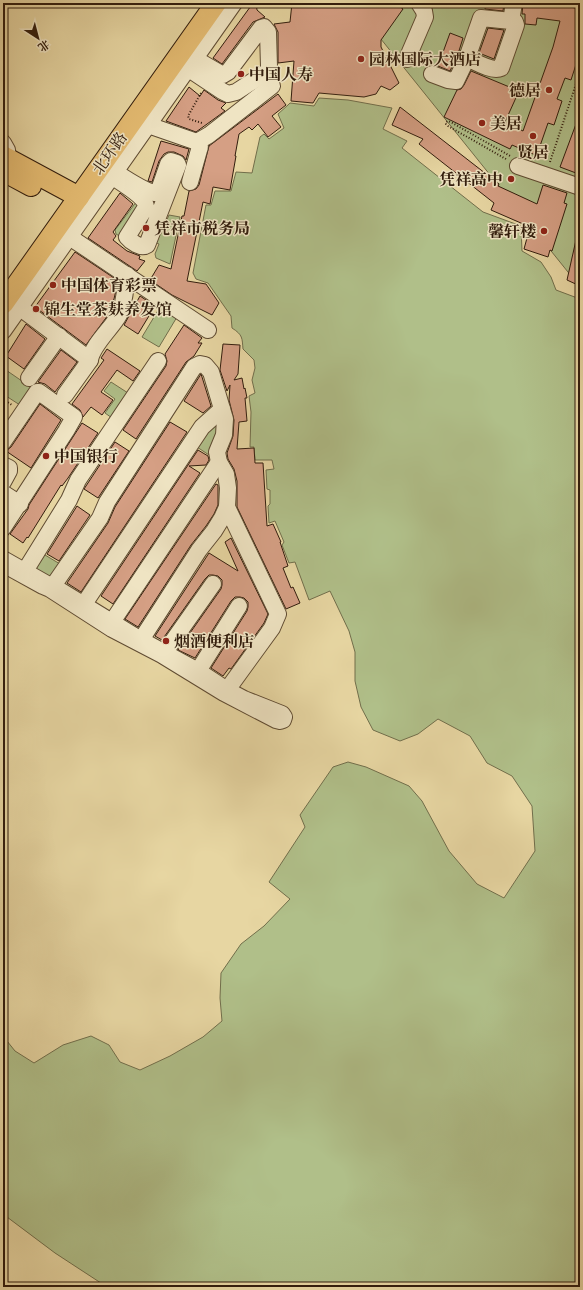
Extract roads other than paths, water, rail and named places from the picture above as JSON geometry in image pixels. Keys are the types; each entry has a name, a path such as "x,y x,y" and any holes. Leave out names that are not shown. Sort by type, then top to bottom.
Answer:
{"main road":[{"name":"北环路","path":"8,299 71,199 201,3"},
{"name":"北环路","path":"8,299 30,279 62,234 71,199 107,170 185,60 216,3"},
{"path":"4,157 71,199"}],"street":[{"path":"208,330 127,275 62,234 107,170 148,125 185,60 234,3"},
{"path":"407,59 425,17 424,11 419,3"},
{"path":"511,21 514,3"},
{"path":"432,74 448,80 456,81 467,58 481,18 515,22 516,25 501,68 494,69 467,58"},
{"path":"264,27 267,29 269,67 267,72 236,92 228,94 202,78 185,60 223,75 228,72 261,28 264,27"},
{"path":"248,84 243,76 242,69 268,34"},
{"path":"197,142 210,135 272,86"},
{"path":"148,125 197,142 200,147 190,182"},
{"path":"171,161 177,163 178,165 146,247 133,243 127,236 146,207 145,202 107,170 136,185 156,193 160,190 168,164 171,161"},
{"path":"580,182 547,170 519,163 580,187"},
{"path":"65,395 90,360 95,348 122,309 127,275"},
{"path":"3,330 8,299 90,360"},
{"path":"29,378 59,336"},
{"path":"25,571 69,500 78,480 158,361"},
{"path":"53,586 100,518 107,502 191,371 196,365 205,365 211,372 225,423 224,435 217,452 219,462 226,474 228,488 227,507 214,531 199,550 141,640"},
{"path":"3,442 37,392 74,417 20,504 3,528"},
{"path":"84,604 202,427 222,409"},
{"path":"112,622 219,462"},
{"path":"3,464 9,468 10,471 3,482"},
{"path":"3,493 20,504"},
{"path":"227,507 278,614 272,628 227,690"},
{"path":"3,559 84,604 141,640 198,671 227,690 244,699 282,714 284,717 283,720 276,720 224,693 162,655 112,629 50,589 3,564"},
{"path":"165,652 213,584"},
{"path":"198,671 239,606"}],"place":[{"name":"园林国际大酒店","path":"361,59"},
{"name":"中国人寿","path":"241,74"},
{"name":"德居","path":"549,90"},
{"name":"美居","path":"482,123"},
{"name":"贤居","path":"533,136"},
{"name":"凭祥高中","path":"511,179"},
{"name":"凭祥市税务局","path":"146,228"},
{"name":"馨轩楼","path":"544,231"},
{"name":"中国体育彩票","path":"53,285"},
{"name":"锦生堂茶麸养发馆","path":"36,309"},
{"name":"中国银行","path":"46,456"},
{"name":"烟酒便利店","path":"166,641"}]}
